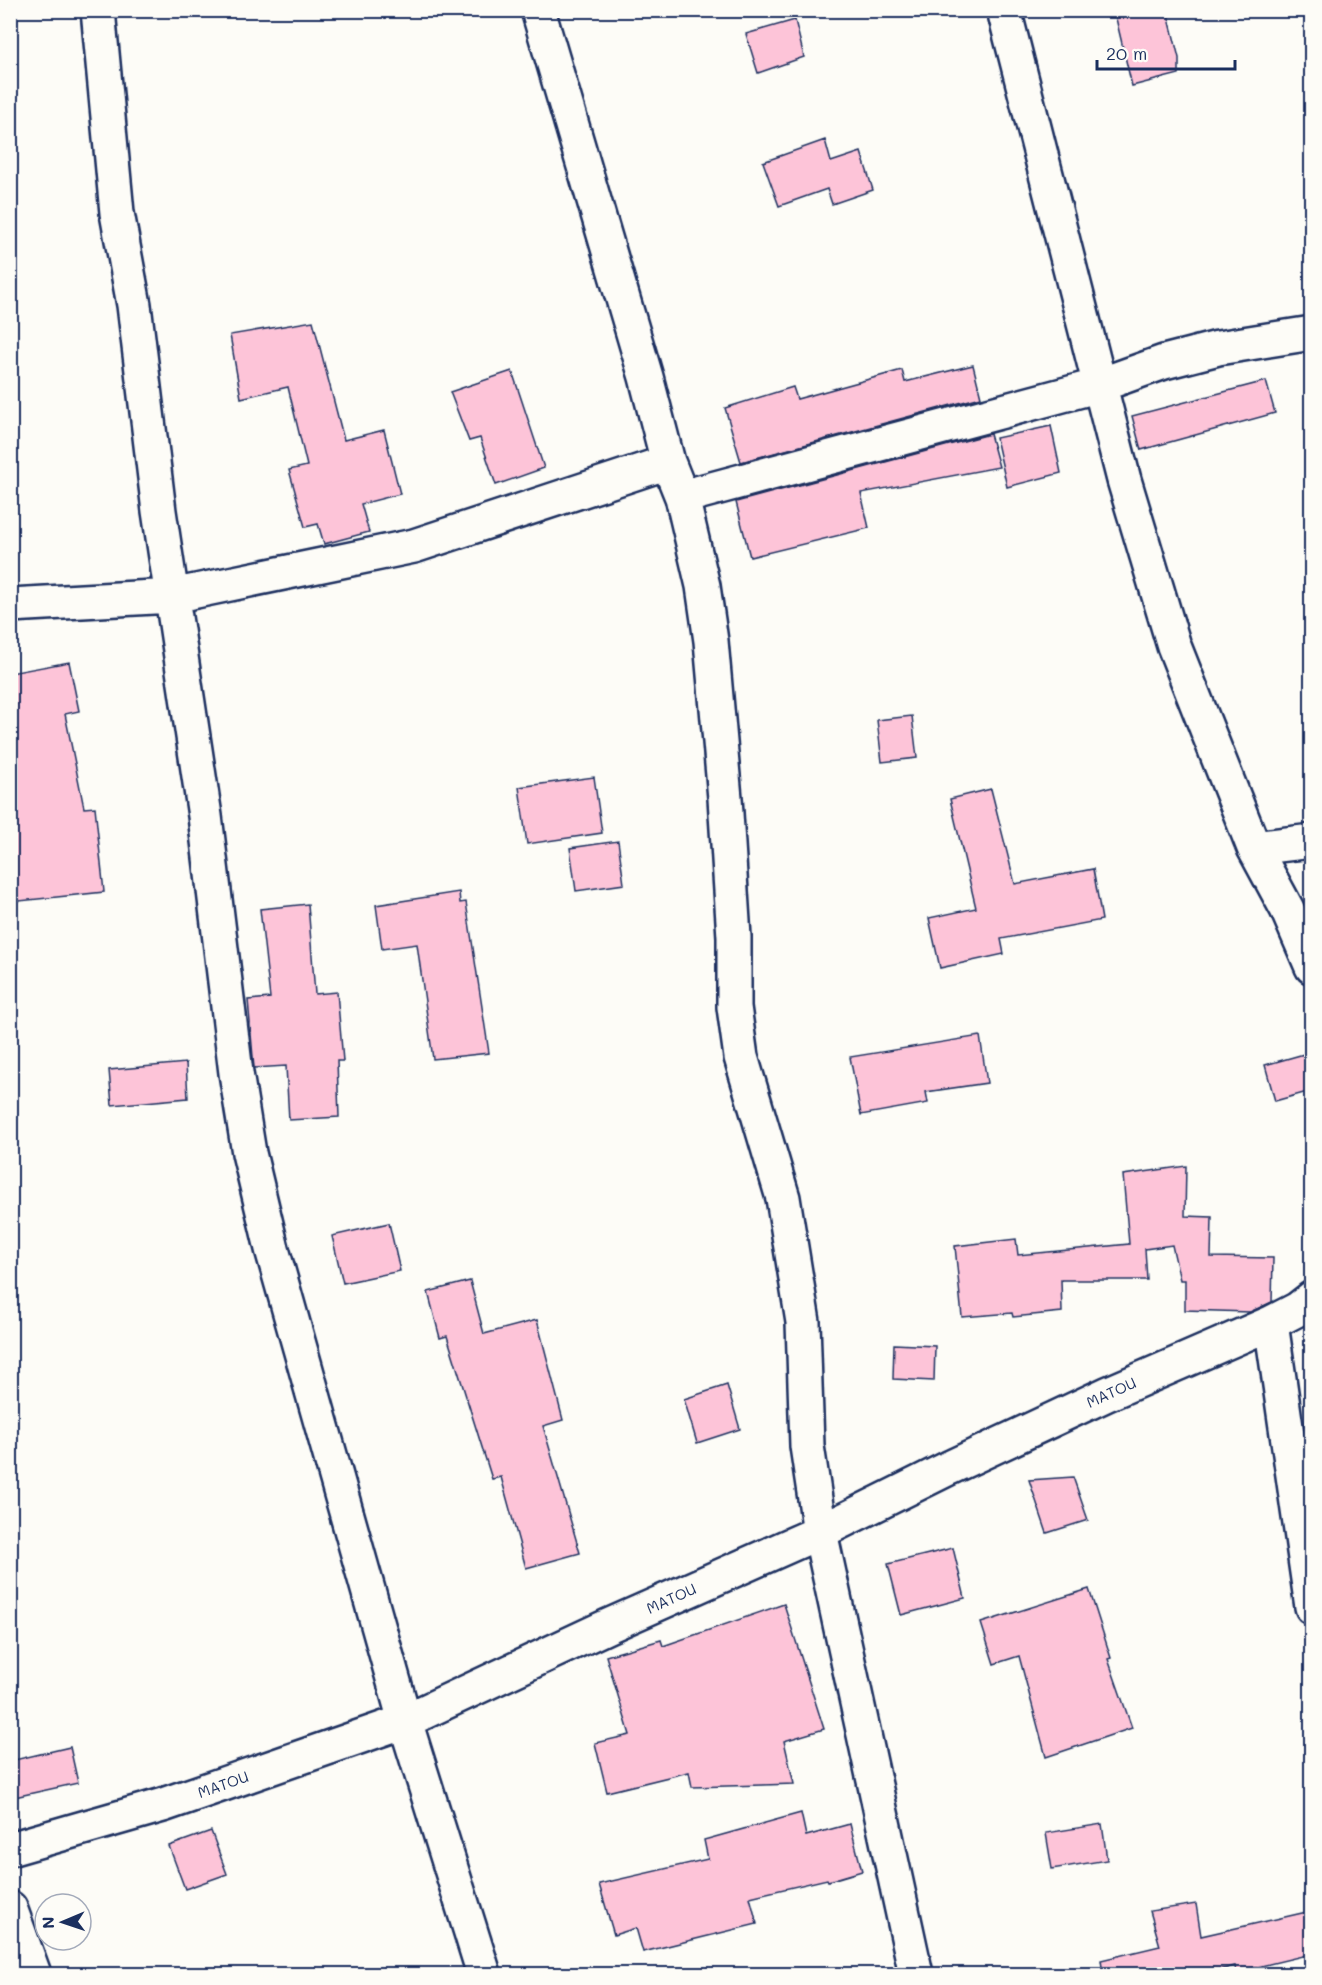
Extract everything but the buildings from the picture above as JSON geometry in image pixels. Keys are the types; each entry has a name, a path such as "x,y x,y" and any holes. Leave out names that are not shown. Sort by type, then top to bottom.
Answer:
{"street":[{"path":"98,10 117,213 134,305 159,511 205,816 236,1073 249,1153 275,1261 405,1721 484,1974"},
{"path":"538,10 643,366 668,462 682,496 703,586 711,641 725,798 734,937 734,1007 741,1057 783,1198 803,1322 807,1446 819,1532 916,1974"},
{"path":"1004,10 1124,480 1174,646 1254,848 1287,909 1311,967"},
{"path":"682,496 1100,385 1164,362 1218,348 1311,333"},
{"path":"10,605 172,596 414,546 668,462"},
{"path":"1254,848 1311,841"},
{"name":"MATOU","path":"10,1849 163,1805 405,1721 608,1626 819,1532 1107,1394 1271,1323 1298,1309 1311,1298"},
{"path":"1271,1323 1311,1607"},
{"path":"10,1908 34,1974"}]}
